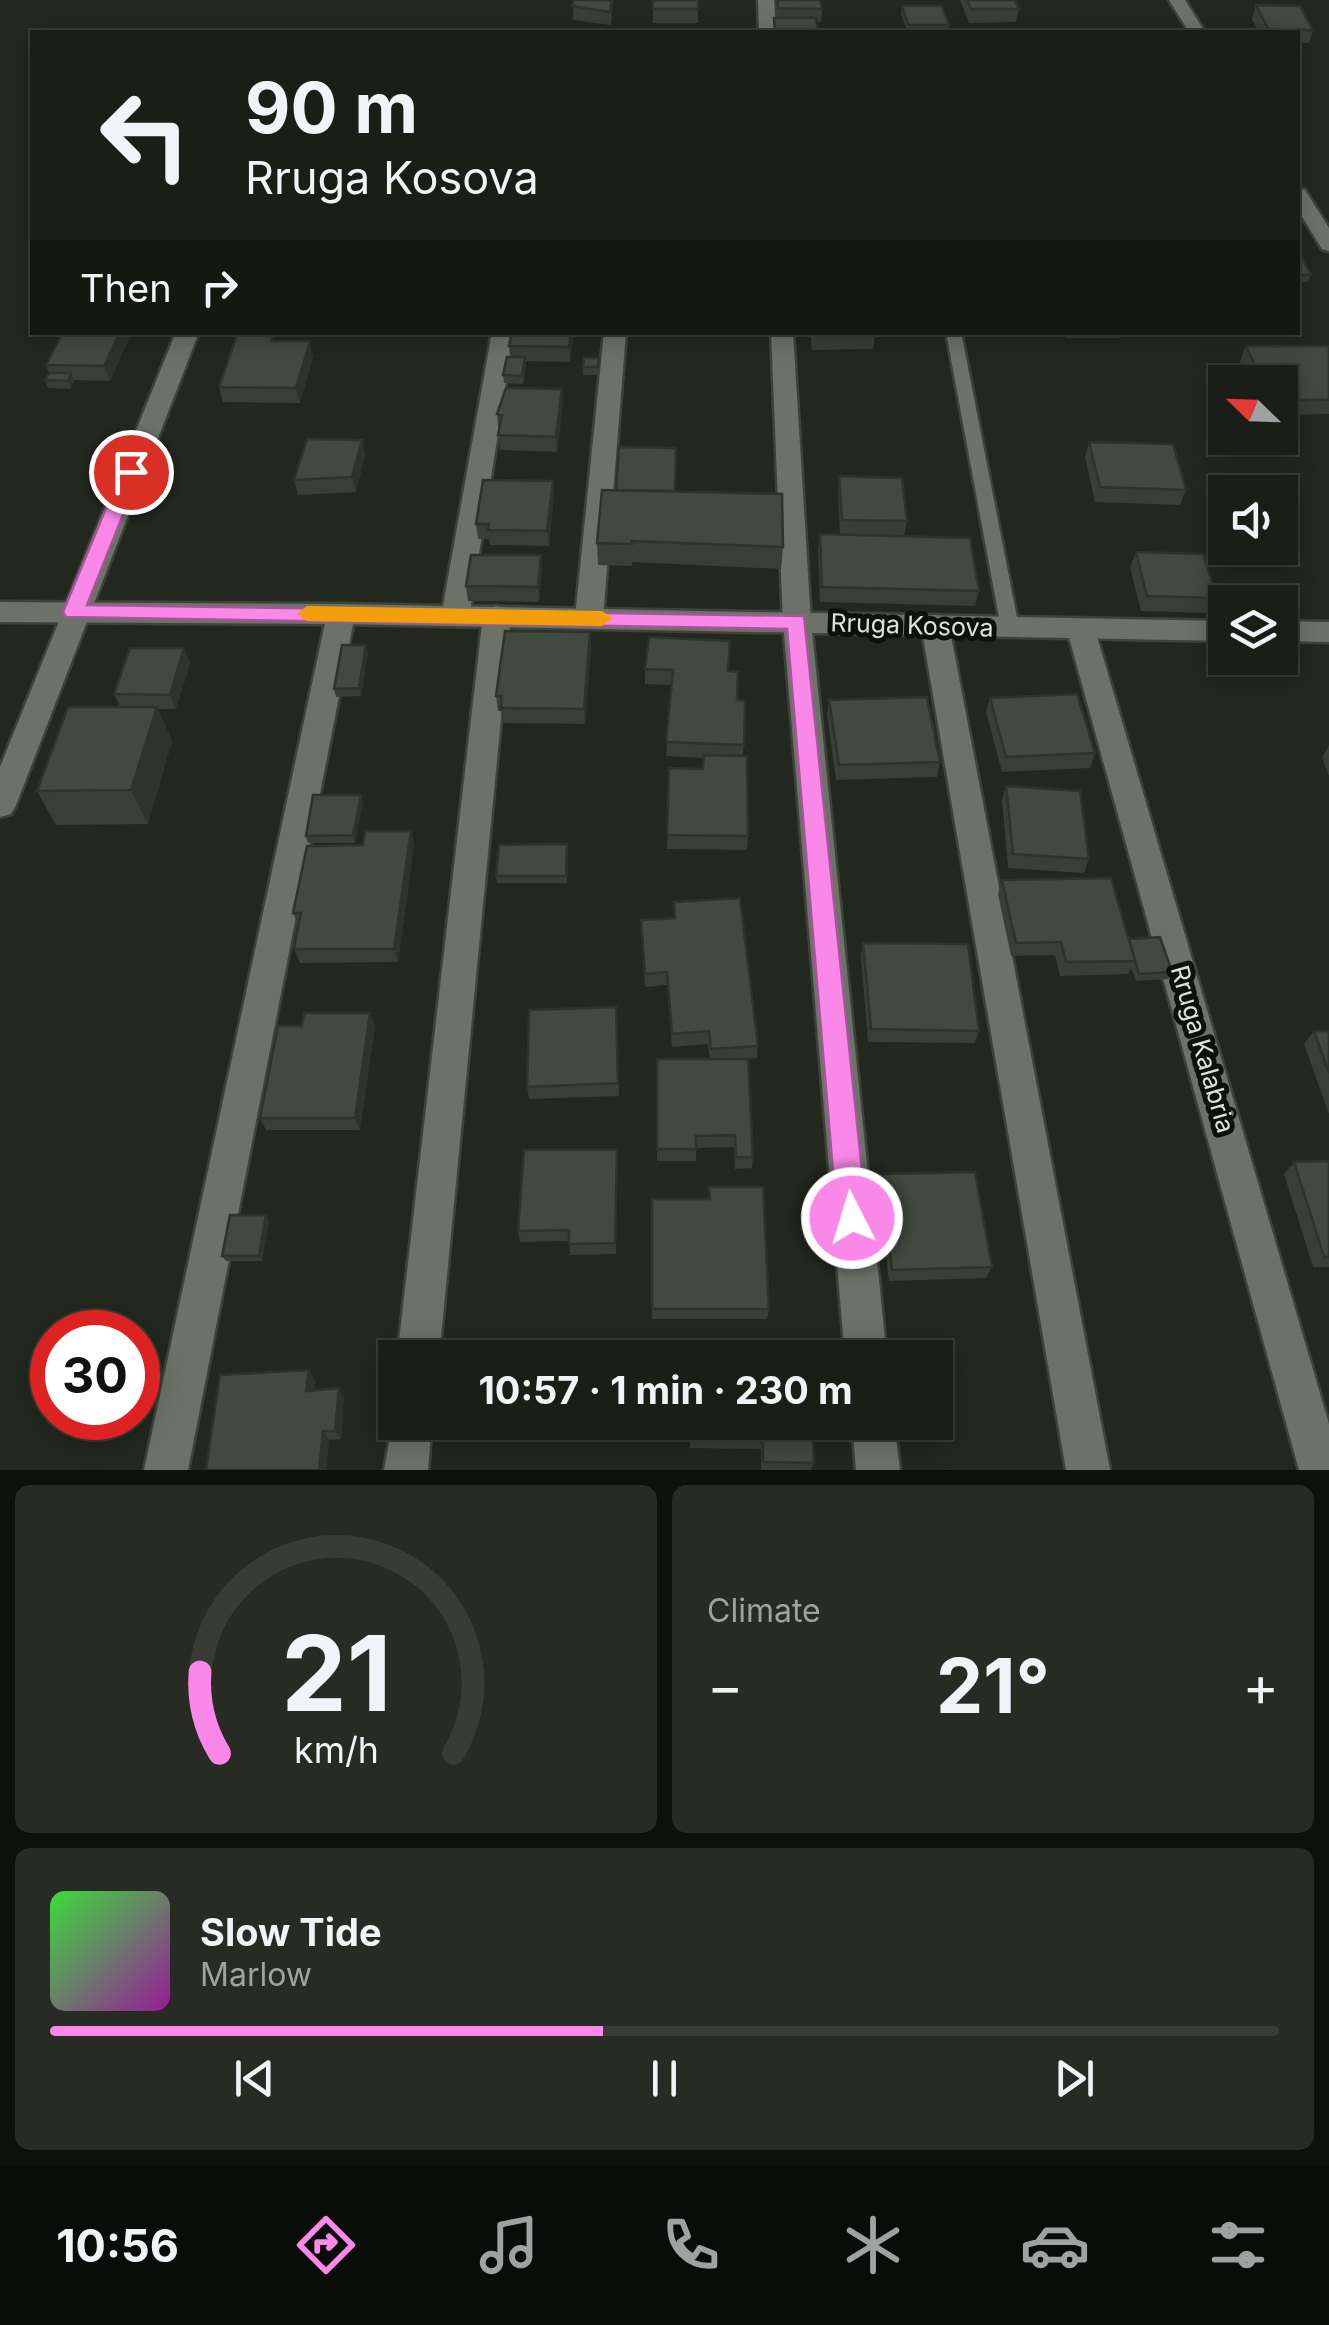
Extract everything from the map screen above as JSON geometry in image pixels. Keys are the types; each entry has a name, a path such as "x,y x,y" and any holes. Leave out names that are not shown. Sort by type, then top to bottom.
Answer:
{"street":[{"path":"766,0 768,30"},
{"path":"1177,0 1196,30"},
{"path":"1300,197 1329,245"},
{"path":"0,805 187,335"},
{"path":"455,616 502,335"},
{"path":"589,618 615,335"},
{"path":"782,335 796,622 864,1340"},
{"name":"Rruga Kosova","path":"0,612 498,616 1208,631"},
{"path":"166,1470 341,614"},
{"path":"420,1340 498,616"},
{"path":"935,626 1088,1470"},
{"name":"Rruga Kalabria","path":"1081,630 1320,1470"},
{"path":"1298,631 1329,632"},
{"path":"406,1470 409,1440"},
{"path":"875,1440 878,1470"}],"lane":[{"path":"954,335 1010,628"}],"building":[{"path":"574,0 612,0 610,12 572,6"},
{"path":"653,0 698,0 698,9 653,9"},
{"path":"778,0 820,0 822,9 778,8"},
{"path":"967,0 1015,0 1019,9 971,9"},
{"path":"1256,5 1300,6 1313,30 1268,29"},
{"path":"902,6 942,6 949,25 908,25"},
{"path":"774,18 816,18 818,30 775,30"},
{"path":"1300,254 1311,275 1300,275"},
{"path":"61,335 119,335 104,366 46,365"},
{"path":"237,335 273,336 271,341 310,341 296,388 219,387"},
{"path":"511,335 571,335 569,347 509,346"},
{"path":"1246,346 1329,346 1329,400 1298,400 1298,365 1255,365"},
{"path":"507,357 525,357 522,376 503,375"},
{"path":"584,358 599,358 598,367 583,367"},
{"path":"49,373 71,373 68,381 45,380"},
{"path":"506,388 562,389 556,437 498,435 502,415 497,414"},
{"path":"307,439 362,440 352,477 294,480"},
{"path":"1089,442 1173,444 1186,490 1100,487"},
{"path":"619,447 676,448 675,491 616,490"},
{"path":"839,476 902,478 907,521 842,520"},
{"path":"483,480 553,481 547,531 488,530 489,524 476,524"},
{"path":"602,490 782,494 783,547 597,543"},
{"path":"820,534 970,538 979,591 822,587"},
{"path":"1136,552 1203,554 1213,585 1208,585 1208,598 1147,596"},
{"path":"471,555 541,555 538,587 466,586"},
{"path":"505,631 590,632 584,709 501,708 502,696 496,696"},
{"path":"649,637 730,641 728,671 738,672 737,700 745,701 744,745 666,742 673,670 645,669"},
{"path":"342,645 366,645 359,688 334,689"},
{"path":"130,648 184,648 170,695 114,694"},
{"path":"1077,694 1095,753 1006,757 990,698"},
{"path":"927,697 940,762 839,765 829,700"},
{"path":"68,707 157,707 131,790 37,791"},
{"path":"704,755 747,756 748,836 667,835 669,768 703,769"},
{"path":"1006,786 1080,791 1089,859 1013,854"},
{"path":"313,795 361,795 353,835 306,836"},
{"path":"365,831 411,831 394,949 294,949 301,913 293,913 307,846 363,845"},
{"path":"567,844 566,876 496,876 499,845"},
{"path":"1111,878 1135,961 1066,962 1061,942 1016,943 1002,880"},
{"path":"740,898 758,1046 711,1049 709,1031 672,1034 667,972 645,974 641,920 675,918 674,902"},
{"path":"1160,937 1172,972 1139,974 1129,939"},
{"path":"863,943 968,944 979,1031 871,1029"},
{"path":"616,1007 618,1083 527,1087 529,1010"},
{"path":"304,1013 370,1013 355,1118 260,1118 278,1026 302,1026"},
{"path":"1314,1031 1329,1031 1329,1073"},
{"path":"657,1059 748,1059 753,1157 736,1157 735,1135 696,1136 696,1149 657,1149"},
{"path":"524,1150 617,1150 615,1243 569,1244 569,1230 518,1231"},
{"path":"1329,1161 1329,1257 1324,1257 1294,1162"},
{"path":"975,1172 992,1267 892,1270 881,1174"},
{"path":"709,1187 763,1187 769,1309 652,1309 652,1199 710,1199"},
{"path":"230,1215 266,1215 259,1256 222,1256"},
{"path":"309,1370 306,1391 339,1388 335,1431 323,1431 319,1470 206,1470 220,1375"},
{"path":"691,1440 813,1440 814,1463 763,1462 763,1441"}],"slow traffic":[{"path":"307,614 602,618"}],"route":[{"path":"131,472 74,612 796,622 852,1218"}]}
